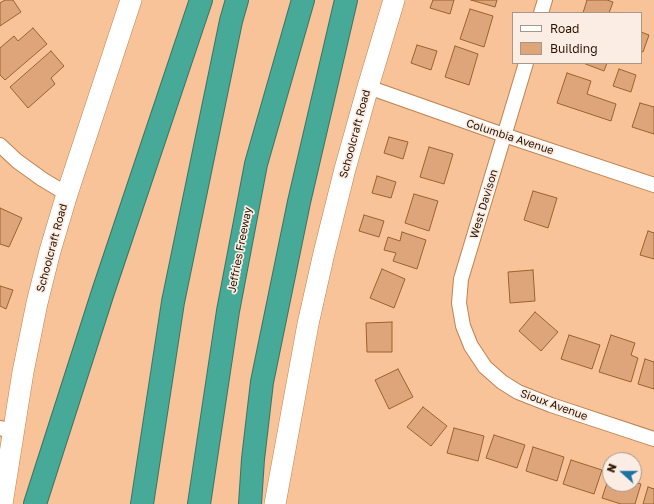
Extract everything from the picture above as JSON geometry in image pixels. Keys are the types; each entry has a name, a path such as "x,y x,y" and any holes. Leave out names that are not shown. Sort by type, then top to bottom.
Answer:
{"highway":[{"path":"35,504 103,292 201,0"},
{"path":"142,504 173,302 229,29 237,0"},
{"name":"Jeffries Freeway","path":"199,504 228,312 256,164 303,0"},
{"path":"250,504 253,459 262,382 299,202 346,0"}],"main road":[{"name":"Schoolcraft Road","path":"2,504 6,430 23,372 37,303 50,251 67,194 131,0"},
{"name":"Schoolcraft Road","path":"275,504 308,324 345,169 394,0"}],"street":[{"path":"542,12 546,0"},
{"name":"West Davison","path":"471,346 463,326 459,303 461,280 526,64"},
{"name":"Columbia Avenue","path":"368,87 504,135 654,185"},
{"path":"0,145 17,161 42,179 67,194"},
{"name":"Sioux Avenue","path":"471,346 485,367 502,382 518,392 551,405 654,440"}],"building":[{"path":"5,0 13,0 21,12 0,26 0,3"},
{"path":"433,0 454,0 450,14 430,8"},
{"path":"471,0 497,0 495,7"},
{"path":"587,0 607,0 613,2 609,12 583,12"},
{"path":"470,9 493,16 484,47 460,39"},
{"path":"33,28 47,44 5,80 0,75 0,48 14,36 18,41"},
{"path":"642,32 649,35 642,52"},
{"path":"417,45 437,51 431,70 411,63"},
{"path":"455,46 478,54 469,85 445,77"},
{"path":"51,51 64,66 51,78 55,84 28,108 10,87"},
{"path":"586,64 607,64 604,71"},
{"path":"619,69 636,75 631,92 613,86"},
{"path":"567,73 591,81 587,94 616,104 611,121 557,103"},
{"path":"640,103 654,107 654,134 632,127"},
{"path":"389,137 408,142 403,159 384,153"},
{"path":"429,147 453,154 444,184 420,177"},
{"path":"377,176 396,182 391,198 372,193"},
{"path":"533,191 557,198 548,228 524,220"},
{"path":"414,194 438,201 429,231 405,223"},
{"path":"0,208 22,218 9,247 0,244"},
{"path":"364,215 384,221 379,237 359,231"},
{"path":"648,231 654,233 654,259 640,255"},
{"path":"402,232 426,240 417,269 393,261 396,253 384,250 388,237 400,241"},
{"path":"382,269 405,279 394,308 370,298"},
{"path":"533,270 535,301 510,303 508,272"},
{"path":"0,286 13,290 6,309 0,306"},
{"path":"535,312 558,332 541,351 519,331"},
{"path":"392,322 392,352 367,352 366,323"},
{"path":"569,335 600,345 592,369 561,359"},
{"path":"611,335 635,343 631,355 638,358 631,382 599,372"},
{"path":"645,359 654,362 654,389 638,384"},
{"path":"398,369 413,397 389,409 375,380"},
{"path":"423,407 447,426 431,446 407,427"},
{"path":"454,428 484,436 478,461 447,453"},
{"path":"494,435 525,445 517,468 486,458"},
{"path":"533,447 564,457 557,481 526,471"},
{"path":"571,460 602,470 594,494 563,484"},
{"path":"648,487 654,489 654,504 643,504"},
{"path":"604,492 639,492 635,504 621,504 602,498"}]}
